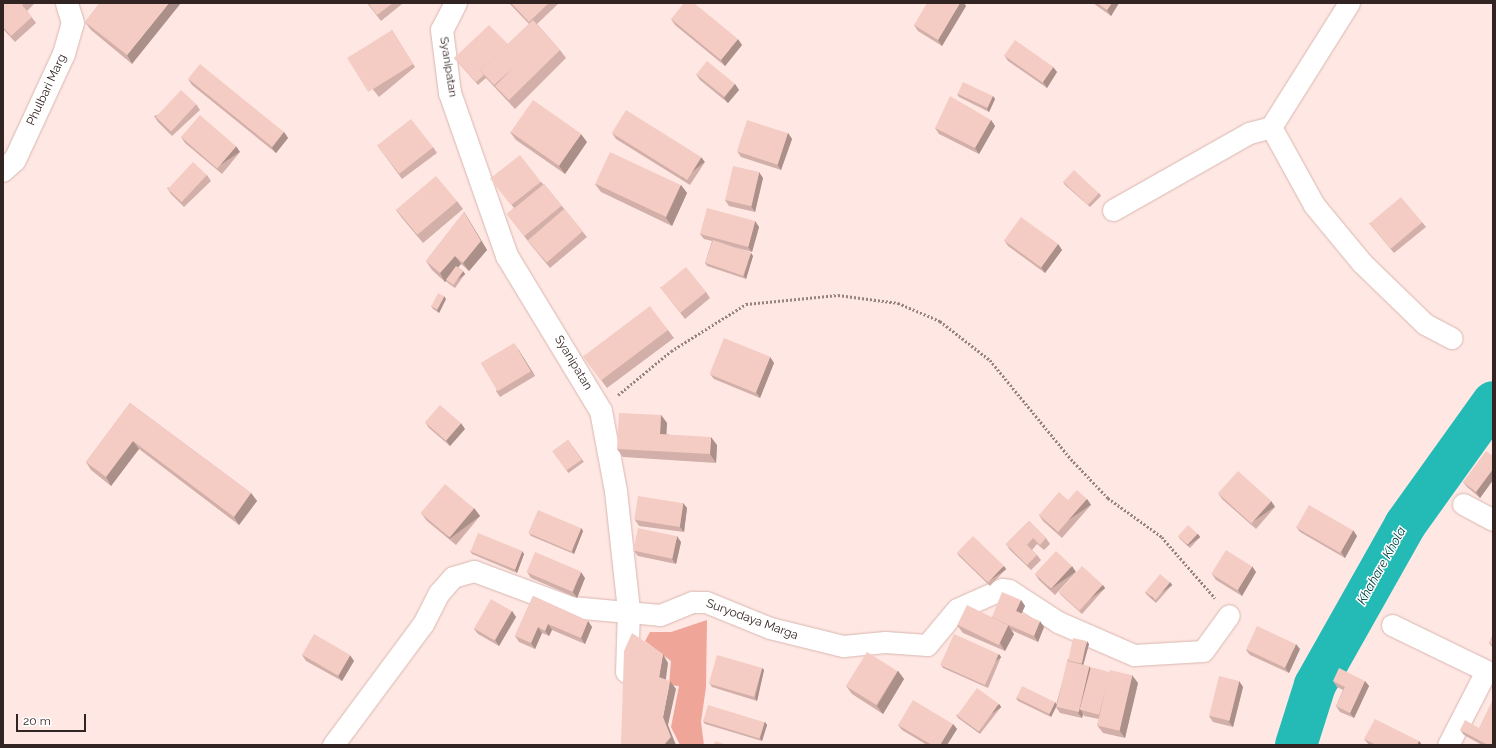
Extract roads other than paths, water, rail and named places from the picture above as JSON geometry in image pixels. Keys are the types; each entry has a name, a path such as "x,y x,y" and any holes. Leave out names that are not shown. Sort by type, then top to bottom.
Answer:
{"main road":[{"name":"Phulbari Marg","path":"3,171 15,160 64,54 73,23 67,3"},
{"name":"Syanipatan","path":"456,3 442,30 450,93 507,256 602,411 616,491 629,610 626,690"}],"street":[{"path":"1113,210 1249,133 1271,127 1349,3"},
{"path":"1271,127 1314,204 1362,262 1425,324 1451,338"},
{"path":"1463,504 1493,520"},
{"path":"334,745 453,577 474,572 571,607 629,610"},
{"name":"Suryodaya Marga","path":"629,610 660,614 692,602 706,602 805,639 843,646 885,642 927,645 957,609 1002,589 1009,590 1058,622 1134,655 1203,651 1229,615"},
{"path":"1392,625 1490,673 1448,745"}],"waterway":[{"name":"Khahare Khola","path":"1296,745 1315,685 1405,525 1493,402"}]}
